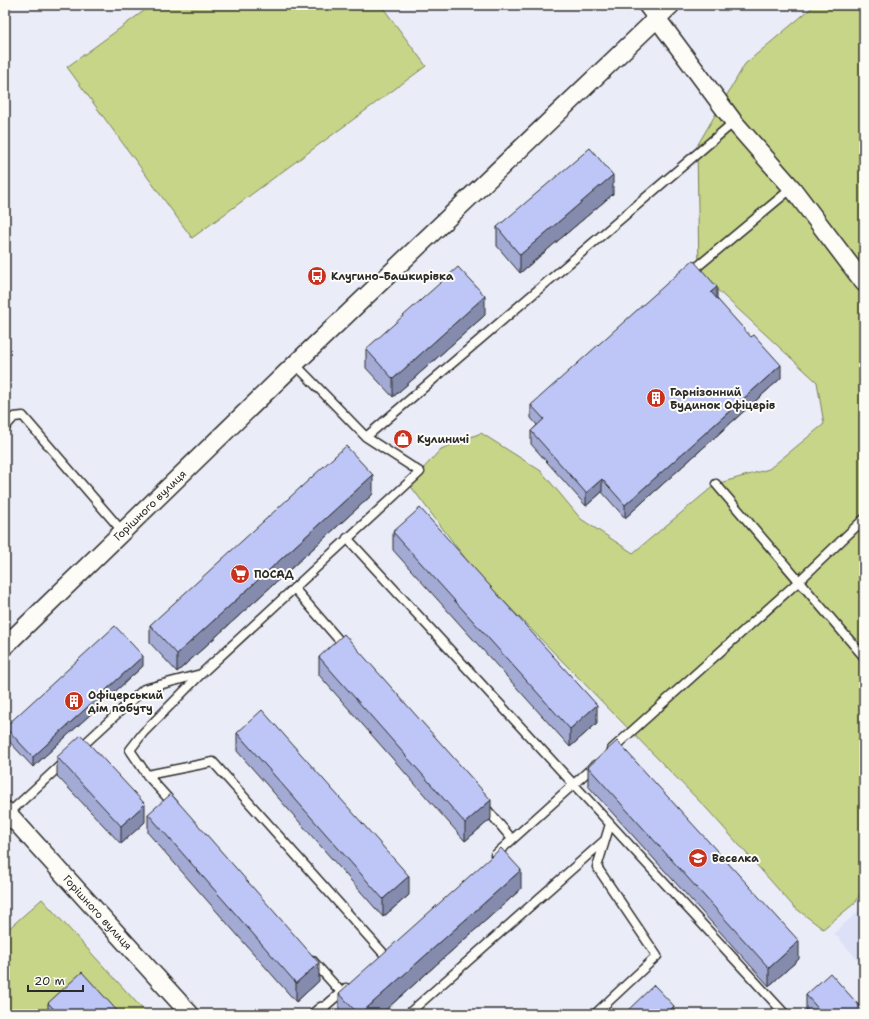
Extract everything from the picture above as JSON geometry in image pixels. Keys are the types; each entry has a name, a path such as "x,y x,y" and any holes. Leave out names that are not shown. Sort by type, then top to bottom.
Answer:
{"street":[{"name":"Горішного вулиця","path":"5,646 295,364 652,11 671,5"},
{"path":"652,11 734,122 792,188 864,283"},
{"name":"Горішного вулиця","path":"7,811 190,1014"}],"lane":[{"path":"366,437 734,122"},
{"path":"682,280 792,188"},
{"path":"178,810 147,775 130,750 144,733 201,674 420,472 366,437 295,364"},
{"path":"5,426 14,417 23,416 122,532"},
{"path":"716,484 864,657"},
{"path":"489,860 799,581 864,519"},
{"path":"347,538 785,1014"},
{"path":"294,588 351,654"},
{"path":"7,811 144,689 201,674"},
{"path":"147,775 213,762 384,954"},
{"path":"476,797 512,839"},
{"path":"595,1014 657,956 597,867 610,824"},
{"path":"408,1014 605,840"},
{"path":"304,951 341,992"},
{"path":"318,1012 352,982"}],"shaded area":[{"path":"864,906 864,967 834,933"}],"green space":[{"path":"152,5 381,5 426,66 192,238 67,67"},
{"path":"815,5 864,5 864,885 856,902 823,929 794,907 708,810 477,574 409,484 441,449 481,433 541,471 581,519 633,553 716,484 769,469 824,424 817,382 699,273 697,146 745,64"},
{"path":"42,899 147,1014 5,1014 5,932"}],"building":[{"path":"590,148 613,175 520,255 497,227"},
{"name":"Гарнізонний Будинок Офіцерів","path":"693,260 717,287 711,292 751,337 754,335 781,365 625,505 602,479 586,493 531,431 544,419 531,405"},
{"path":"458,267 485,296 393,379 366,349"},
{"path":"346,446 373,475 177,654 150,625"},
{"path":"420,508 597,705 570,729 393,532"},
{"name":"Офіцерський дім побуту","path":"115,626 143,656 33,757 5,727"},
{"path":"344,634 491,800 465,823 319,657"},
{"path":"262,710 409,876 383,899 237,733"},
{"path":"81,735 145,804 121,826 57,757"},
{"path":"617,741 799,941 769,968 588,767"},
{"path":"171,794 319,963 296,983 148,814"},
{"path":"501,848 521,870 360,1014 358,1014 339,993"},
{"path":"82,972 120,1014 59,1014 48,1003"},
{"path":"830,973 864,1011 864,1014 823,1014 806,995"},
{"path":"654,985 674,1006 666,1014 624,1014"}],"place":[{"name":"Клугино-Башкирівка","path":"317,276"},
{"name":"Гарнізонний Будинок Офіцерів","path":"656,398"},
{"name":"Кулиничі","path":"403,439"},
{"name":"ПОСАД","path":"240,574"},
{"name":"Офіцерський дім побуту","path":"74,701"},
{"name":"Веселка","path":"698,858"}]}
